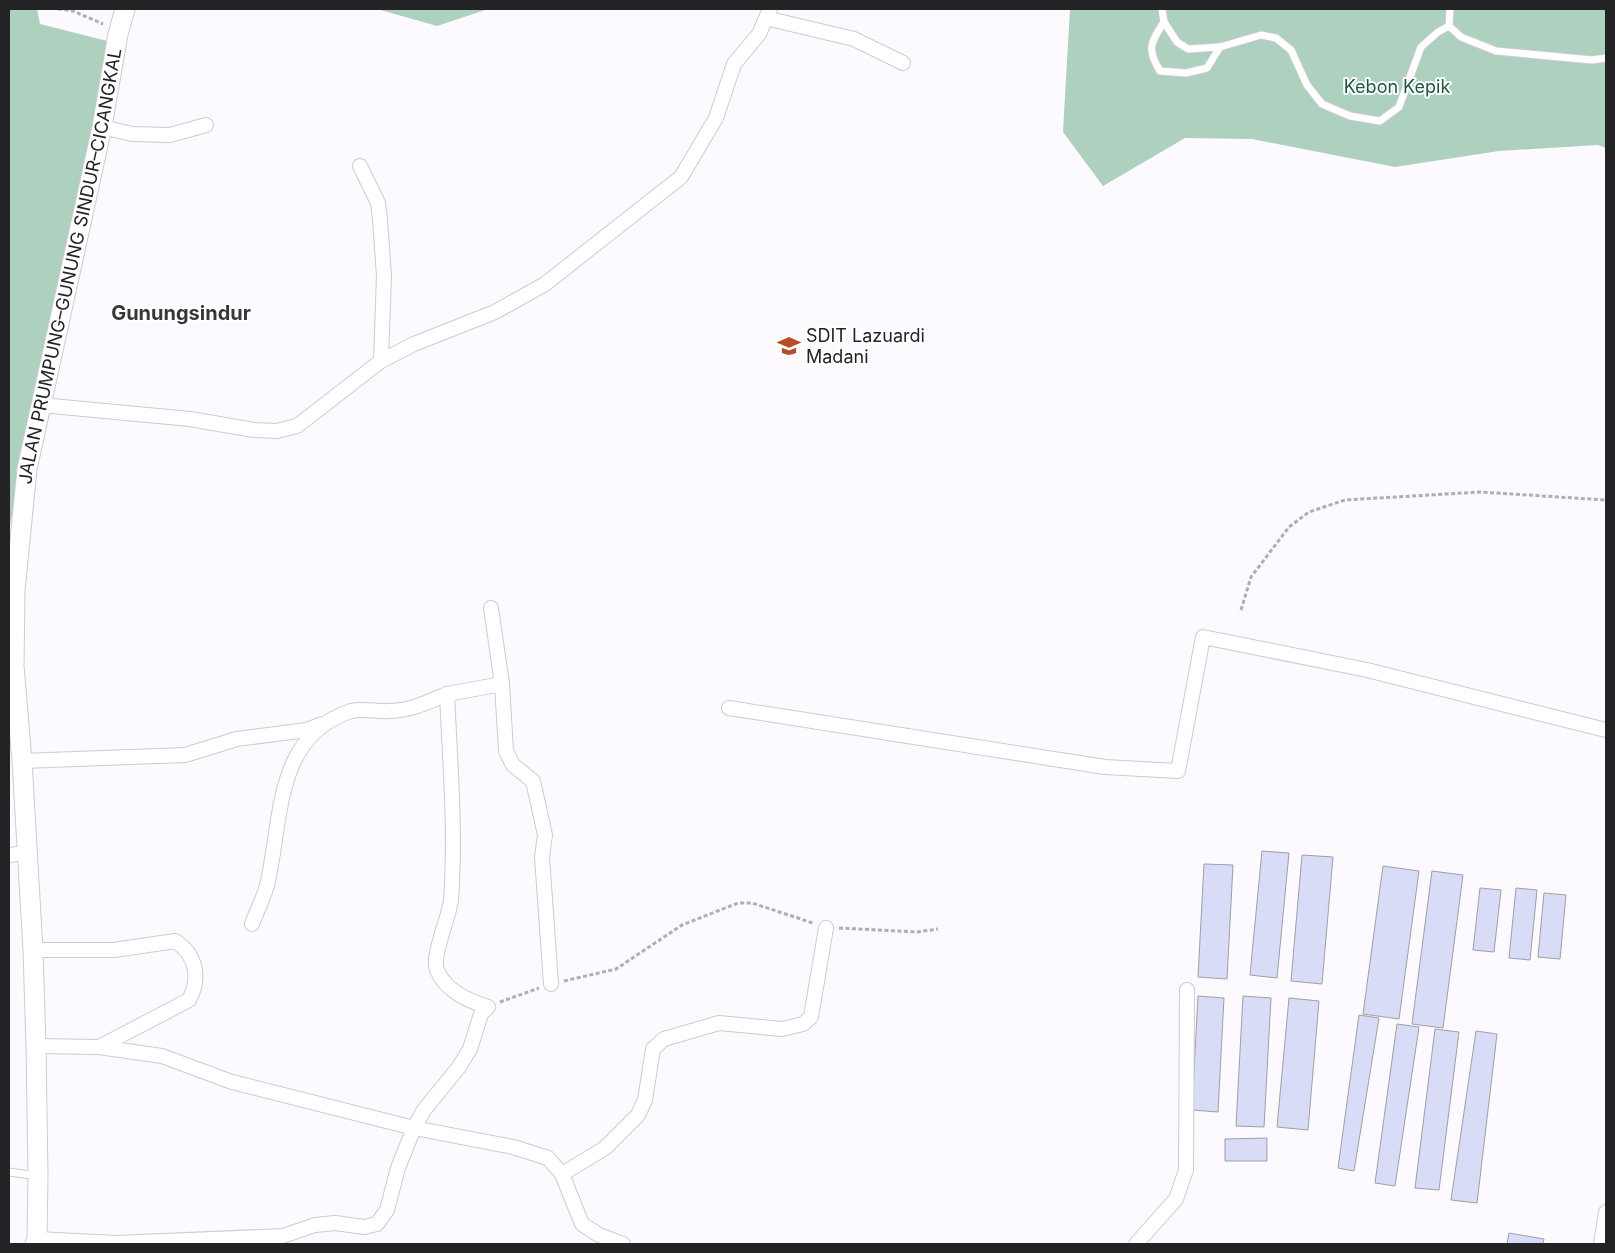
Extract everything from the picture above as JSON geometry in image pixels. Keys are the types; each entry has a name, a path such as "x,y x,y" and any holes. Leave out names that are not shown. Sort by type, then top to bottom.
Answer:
{"main road":[{"name":"JALAN PRUMPUNG–GUNUNG SINDUR–CICANGKAL","path":"36,1241 38,1176 36,1046 32,950 18,854 22,760 14,729 15,591 27,469 102,127 118,34 125,9"}],"street":[{"path":"41,404 190,419 277,432 297,426 382,361 414,344 495,312 545,284 681,177 716,118 734,64 758,34 768,12 774,20 854,39 903,63"},
{"path":"102,127 132,134 170,135 206,124"},
{"path":"360,166 378,203 380,219 384,276 382,361"},
{"path":"491,608 502,684 506,752 513,765 533,781 545,835 542,857 551,984"},
{"path":"729,708 1105,767 1178,771 1203,637 1367,670 1606,730"},
{"path":"22,760 185,755 237,739 307,730 353,711 391,712 414,708 447,694 502,684"},
{"path":"36,1241 116,1243 284,1236 315,1226 335,1223 364,1227 377,1224 387,1210 398,1168 414,1128 424,1110 459,1067 470,1049 482,1014 488,1007 470,1001 448,987 437,972 435,962 450,909 454,863 447,694"},
{"path":"252,924 268,883 285,782 295,757 322,724"},
{"path":"562,1174 605,1148 638,1115 645,1100 653,1049 664,1039 719,1023 782,1029 803,1024 811,1016 826,928"},
{"path":"32,950 114,950 175,941 184,947 195,964 195,990 190,1000 99,1047"},
{"path":"1136,1244 1176,1199 1186,1170 1187,990"},
{"path":"36,1046 99,1047 162,1056 232,1082 414,1128 513,1147 548,1158 562,1174 582,1224 599,1235 623,1244"},
{"path":"1601,1244 1606,1212"}],"lane":[{"path":"1162,9 1164,22 1177,42 1188,48 1220,47 1261,35 1276,38 1290,50 1307,85 1322,104 1350,116 1380,121 1398,107 1420,47 1438,32 1449,26"},
{"path":"1450,9 1449,26 1460,37 1496,51 1592,60 1606,58"},
{"path":"1164,22 1152,40 1153,59 1160,71 1186,74 1207,68 1220,47"},
{"path":"9,1172 38,1176"}],"path":[{"path":"58,9 72,11 102,23 118,34"},
{"path":"1241,610 1251,577 1289,527 1309,512 1345,500 1480,492 1606,500"},
{"path":"488,1007 551,984 616,969 682,925 738,903 752,903 826,928 917,932 938,929"}],"green space":[{"path":"9,9 37,9 40,24 119,44 9,529"},
{"path":"377,9 488,9 437,26"},
{"name":"Kebon Kepik","path":"1070,9 1606,9 1606,148 1598,145 1499,151 1395,167 1252,139 1185,138 1103,186 1063,132"}],"building":[{"path":"1262,851 1289,853 1277,978 1250,975"},
{"path":"1302,855 1333,857 1322,984 1291,981"},
{"path":"1204,864 1233,865 1227,979 1198,977"},
{"path":"1383,866 1419,871 1399,1019 1363,1014"},
{"path":"1432,871 1463,875 1443,1028 1412,1024"},
{"path":"1480,888 1501,890 1494,952 1473,950"},
{"path":"1516,888 1537,890 1530,960 1509,958"},
{"path":"1544,893 1566,895 1560,959 1538,957"},
{"path":"1198,996 1224,998 1218,1112 1192,1110"},
{"path":"1243,996 1271,998 1264,1127 1236,1126"},
{"path":"1289,998 1319,1001 1308,1130 1277,1127"},
{"path":"1359,1015 1379,1018 1354,1171 1338,1168"},
{"path":"1397,1024 1419,1027 1395,1186 1375,1183"},
{"path":"1435,1029 1459,1032 1439,1190 1415,1188"},
{"path":"1476,1031 1497,1034 1477,1203 1451,1200"},
{"path":"1267,1138 1267,1161 1225,1161 1225,1139"},
{"path":"1509,1233 1544,1239 1543,1244 1507,1244"}],"place":[{"name":"SDIT Lazuardi Madani","path":"789,346"}],"district":[{"name":"Gunungsindur","path":"181,313"}]}
